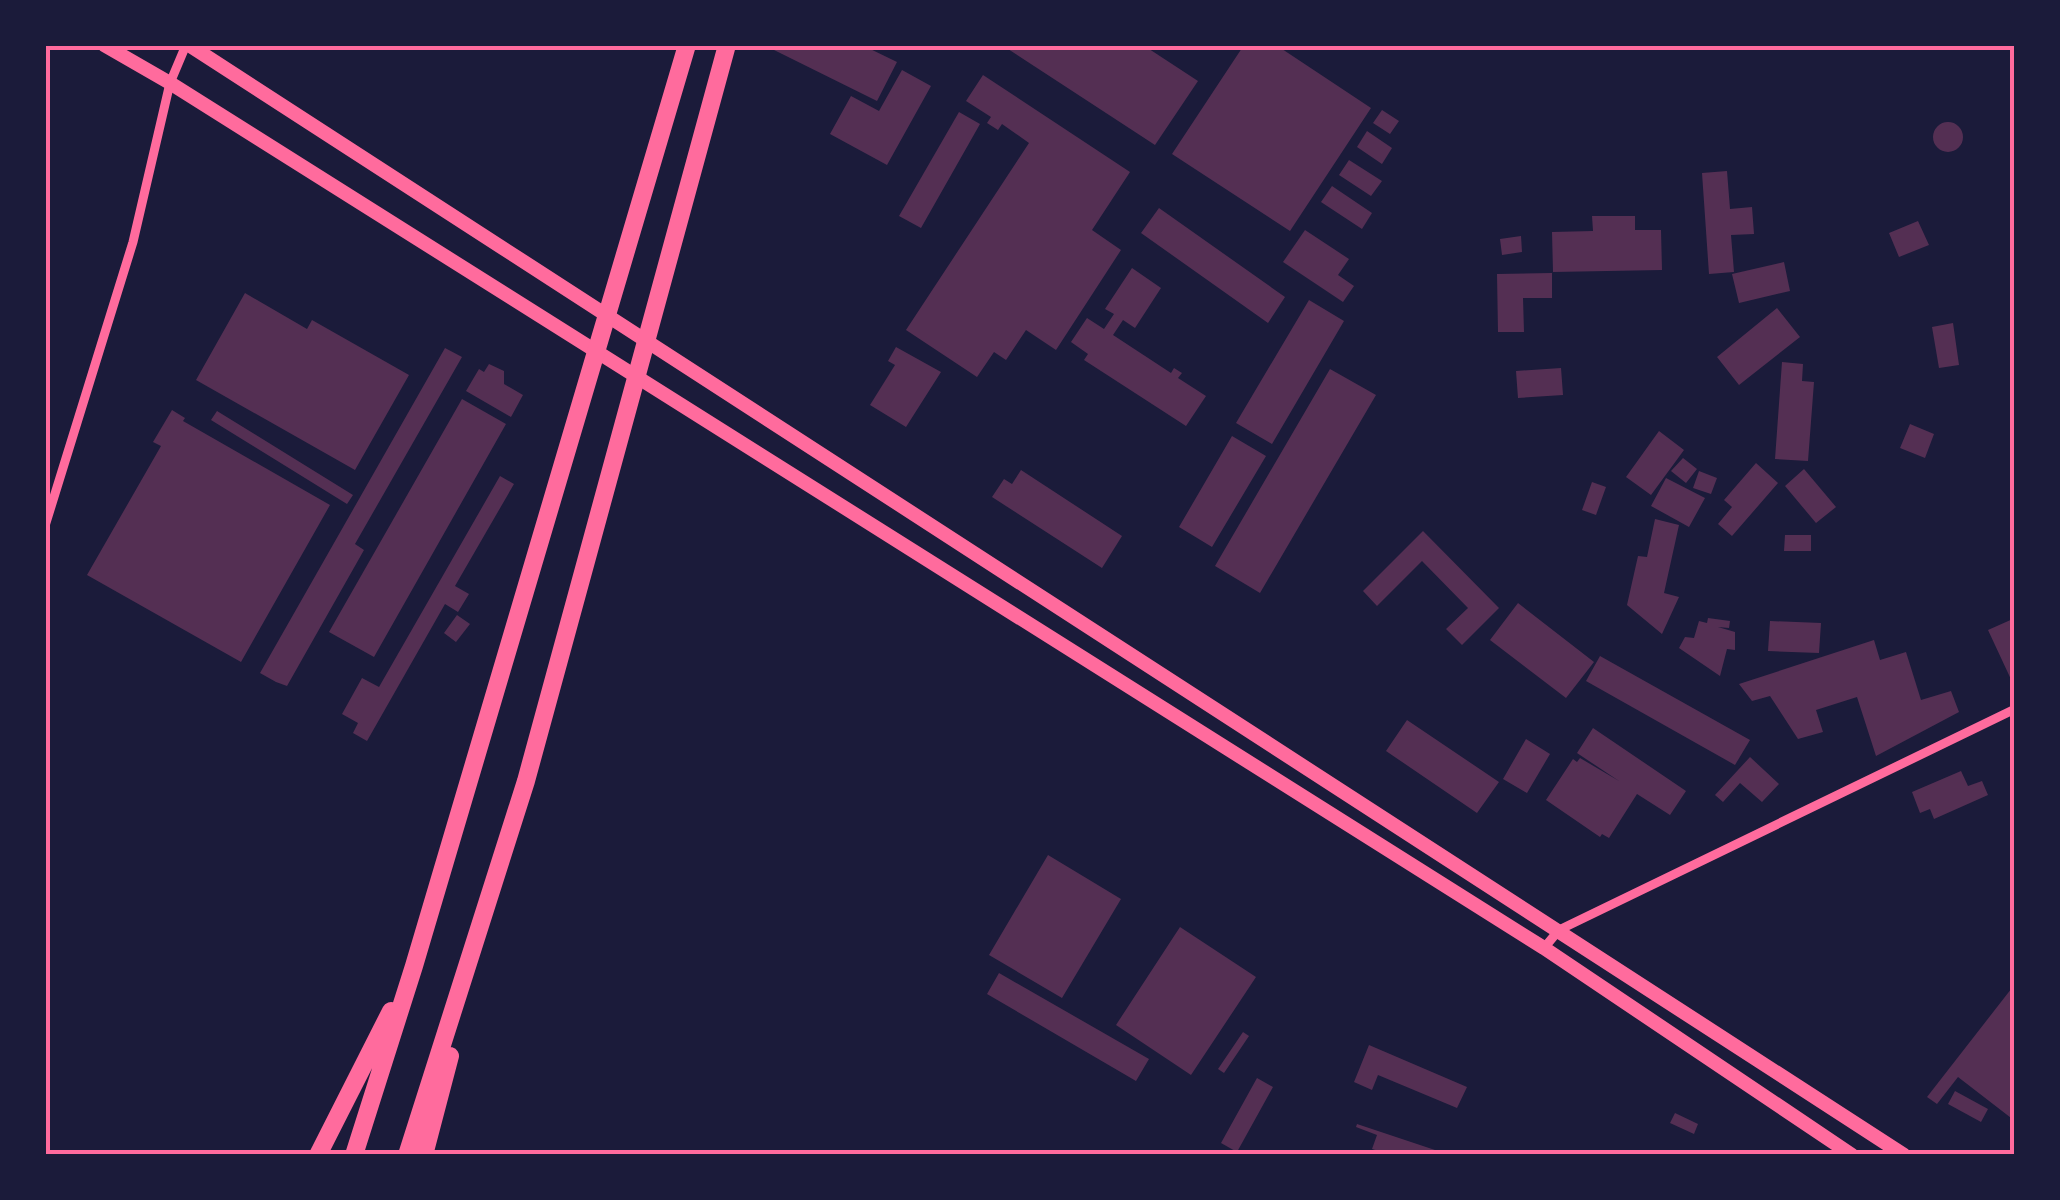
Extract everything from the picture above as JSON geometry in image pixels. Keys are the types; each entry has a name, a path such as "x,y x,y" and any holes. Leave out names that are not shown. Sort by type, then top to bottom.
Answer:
{"highway":[{"path":"354,1155 688,45"},
{"path":"406,1155 526,781 726,45"},
{"path":"424,1155 499,866"},
{"path":"318,1155 414,966"}],"main road":[{"path":"104,45 1544,948 1852,1155"},
{"path":"188,45 1904,1155"}],"street":[{"path":"45,526 133,242 170,83 188,45"},
{"path":"1544,948 1559,930 2015,709"}],"building":[{"path":"774,45 862,45 897,62 877,101 772,49"},
{"path":"1011,45 1143,45 1198,81 1155,145 1008,49"},
{"path":"1244,45 1276,45 1371,108 1290,231 1172,154"},
{"path":"902,70 931,86 887,165 830,134 851,96 879,111"},
{"path":"983,75 1130,172 1092,230 1121,250 1056,350 1026,330 1006,360 994,352 977,377 906,330 1029,143 1002,124 998,130 987,123 991,117 966,101"},
{"path":"1382,110 1399,121 1390,134 1373,123"},
{"path":"959,112 980,124 921,228 899,216"},
{"path":"1948,122 1959,126 1963,137 1959,148 1948,152 1937,148 1933,137 1937,126"},
{"path":"1367,131 1392,148 1382,164 1357,147"},
{"path":"1349,160 1382,181 1371,196 1339,175"},
{"path":"1727,171 1730,209 1752,207 1754,234 1731,235 1734,272 1709,274 1702,173"},
{"path":"1332,186 1372,213 1362,229 1321,202"},
{"path":"1159,208 1285,297 1268,323 1141,233"},
{"path":"1592,216 1635,216 1635,230 1661,230 1662,270 1553,272 1552,232 1593,231"},
{"path":"1918,221 1929,245 1899,257 1889,233"},
{"path":"1305,230 1349,259 1338,275 1354,286 1343,302 1283,262"},
{"path":"1521,236 1522,252 1502,255 1500,239"},
{"path":"1784,262 1790,291 1739,303 1732,274"},
{"path":"1132,268 1161,288 1135,328 1123,320 1113,335 1171,373 1174,368 1182,373 1178,378 1206,396 1186,426 1084,360 1088,354 1071,342 1087,318 1104,329 1114,314 1105,309"},
{"path":"1552,273 1552,298 1523,298 1524,332 1498,332 1497,274"},
{"path":"245,293 307,329 312,320 409,375 355,470 196,380"},
{"path":"1309,300 1344,321 1272,444 1236,423"},
{"path":"1777,308 1800,337 1739,385 1717,357"},
{"path":"1953,323 1959,365 1939,368 1932,327"},
{"path":"896,347 941,372 906,427 870,405 895,365 888,361"},
{"path":"445,348 462,357 355,544 364,550 287,686 276,682 260,673"},
{"path":"1782,362 1803,364 1802,381 1814,382 1808,461 1775,459"},
{"path":"489,364 504,371 504,384 523,395 511,417 466,391 479,369 484,372"},
{"path":"1561,368 1563,395 1518,398 1516,371"},
{"path":"1330,369 1376,395 1260,593 1215,566"},
{"path":"462,399 506,424 374,657 329,632"},
{"path":"172,410 185,418 183,421 330,505 241,662 87,575 161,446 153,442"},
{"path":"217,411 353,495 347,504 211,420"},
{"path":"1910,424 1934,434 1925,458 1900,448"},
{"path":"1659,431 1684,450 1651,495 1626,477"},
{"path":"1232,436 1266,456 1212,547 1179,527"},
{"path":"1683,458 1697,469 1686,483 1671,471"},
{"path":"1756,463 1778,483 1732,536 1718,524 1732,507 1724,500"},
{"path":"1804,469 1836,507 1816,523 1785,486"},
{"path":"1021,470 1122,536 1102,568 992,497 1004,479 1012,484"},
{"path":"1699,471 1717,478 1711,494 1693,488"},
{"path":"500,476 514,484 455,586 469,594 458,612 445,604 367,741 353,733 358,723 342,714 362,678 379,687"},
{"path":"1666,478 1705,498 1689,527 1651,506"},
{"path":"1592,482 1606,487 1596,515 1582,510"},
{"path":"1655,519 1679,525 1664,593 1679,597 1662,634 1627,605 1638,556 1647,557"},
{"path":"1423,531 1499,608 1462,645 1446,629 1468,608 1422,561 1377,606 1363,591"},
{"path":"1785,535 1811,535 1811,551 1784,551"},
{"path":"1518,603 1594,662 1566,698 1490,640"},
{"path":"457,615 470,624 456,642 444,633"},
{"path":"1708,618 1730,621 1729,628 1718,627 1735,632 1735,650 1727,649 1720,676 1679,648 1685,637 1694,638 1699,621 1707,623"},
{"path":"2015,618 2015,688 1988,630"},
{"path":"1770,621 1821,623 1819,653 1768,651"},
{"path":"1874,640 1880,660 1906,652 1921,700 1951,691 1959,712 1876,756 1857,697 1816,710 1823,732 1798,739 1770,696 1752,701 1739,684"},
{"path":"1600,656 1750,740 1735,765 1586,681"},
{"path":"1407,720 1499,782 1477,813 1386,751"},
{"path":"1593,728 1686,791 1670,815 1637,794 1609,838 1602,834 1600,837 1546,800 1573,759 1577,762 1580,758 1619,781 1577,753"},
{"path":"1526,739 1550,754 1527,793 1503,779"},
{"path":"1750,757 1779,784 1762,802 1740,783 1723,802 1715,795"},
{"path":"1961,771 1968,786 1982,781 1988,795 1934,819 1930,809 1920,813 1912,792"},
{"path":"1048,855 1121,899 1062,998 989,955"},
{"path":"1180,927 1256,977 1191,1075 1116,1025"},
{"path":"999,973 1149,1059 1136,1081 987,994"},
{"path":"2015,984 2015,1121 1958,1077 1937,1104 1927,1097"},
{"path":"1243,1032 1249,1036 1224,1073 1218,1069"},
{"path":"1369,1045 1467,1087 1457,1108 1378,1075 1372,1090 1354,1082"},
{"path":"1257,1078 1273,1087 1237,1152 1221,1143"},
{"path":"1955,1091 1988,1109 1981,1122 1948,1104"},
{"path":"1675,1113 1698,1124 1694,1134 1670,1123"},
{"path":"1357,1124 1447,1155 1391,1155 1372,1149 1377,1135 1356,1127"}]}
